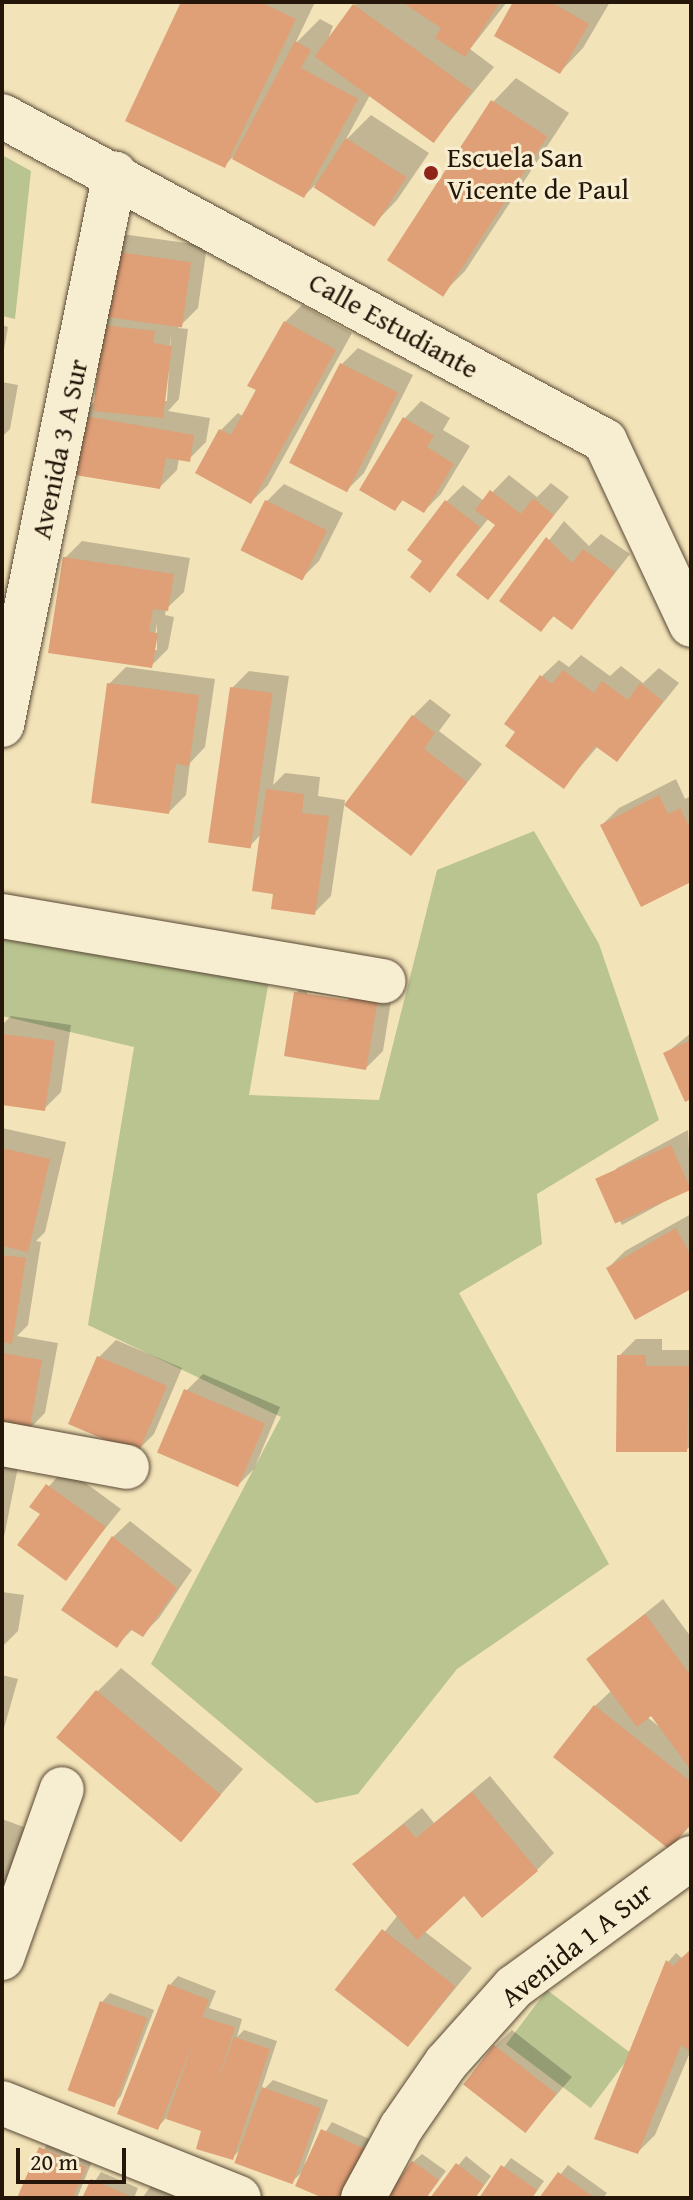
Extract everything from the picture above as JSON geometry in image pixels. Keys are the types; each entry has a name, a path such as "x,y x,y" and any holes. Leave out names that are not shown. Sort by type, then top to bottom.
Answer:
{"street":[{"name":"Calle Estudiante","path":"2,116 115,173 605,441 691,625"},
{"name":"Avenida 3 A Sur","path":"2,725 115,173"},
{"path":"2,916 383,981"},
{"path":"2,1444 127,1467"},
{"path":"2,1958 62,1789"},
{"name":"Avenida 1 A Sur","path":"363,2198 401,2128 437,2076 514,1987 691,1858"},
{"path":"2,2103 239,2198"}],"green space":[{"path":"2,155 31,171 15,319 2,316"},
{"path":"534,831 599,944 659,1120 537,1194 542,1244 459,1293 609,1564 457,1669 358,1794 316,1803 151,1664 281,1417 88,1325 134,1047 2,1016 2,931 269,980 249,1095 379,1100 437,870"},
{"path":"547,1990 632,2054 591,2108 506,2044"}],"building":[{"path":"181,2 260,2 296,19 225,168 125,121"},
{"path":"402,2 500,2 465,57 435,38 441,28"},
{"path":"513,2 551,2 589,24 560,74 494,36"},
{"path":"353,4 472,90 434,143 315,57"},
{"path":"295,41 311,50 301,68 358,99 304,198 232,159"},
{"path":"491,100 547,136 443,297 387,260"},
{"path":"346,138 406,177 374,227 314,187"},
{"path":"104,250 191,262 182,328 95,315"},
{"path":"284,321 336,350 251,504 195,473 219,429 231,435 256,390 247,386"},
{"path":"92,324 155,331 153,343 172,346 163,418 93,411 98,367 87,366"},
{"path":"340,363 398,393 347,492 289,463"},
{"path":"79,415 194,435 190,462 166,458 160,489 69,474"},
{"path":"403,417 434,436 427,447 454,464 424,513 402,500 395,511 359,490"},
{"path":"490,490 521,514 533,498 554,515 488,600 456,575 495,525 475,510"},
{"path":"265,500 327,530 302,581 240,550"},
{"path":"445,500 480,527 430,593 410,577 422,561 407,550"},
{"path":"546,537 572,563 583,549 615,572 572,630 553,616 541,632 499,601"},
{"path":"63,557 174,574 168,611 153,609 149,632 158,633 152,668 48,653"},
{"path":"563,670 594,693 602,681 628,700 640,683 663,701 617,762 595,746 564,789 505,746 515,732 504,724 540,675 552,684"},
{"path":"107,683 199,695 189,766 176,764 169,814 91,803"},
{"path":"230,687 273,693 251,848 208,842"},
{"path":"412,715 435,733 424,749 467,782 411,856 344,805"},
{"path":"266,789 304,794 302,813 329,816 315,915 271,909 273,894 252,891"},
{"path":"659,795 668,814 680,808 691,830 691,882 641,907 600,825"},
{"path":"350,988 379,993 366,1070 284,1056 294,992 348,1000"},
{"path":"2,1034 55,1041 45,1111 2,1105"},
{"path":"691,1040 691,1099 685,1102 663,1053"},
{"path":"671,1145 691,1190 615,1224 595,1179"},
{"path":"2,1148 50,1159 28,1252 2,1246"},
{"path":"676,1228 691,1256 691,1289 635,1320 606,1268"},
{"path":"2,1255 26,1258 12,1344 2,1342"},
{"path":"2,1353 42,1360 29,1432 2,1428"},
{"path":"617,1355 646,1355 646,1366 689,1366 687,1452 616,1452"},
{"path":"97,1356 167,1386 138,1454 68,1424"},
{"path":"184,1389 265,1423 238,1487 157,1453"},
{"path":"46,1484 106,1527 66,1581 17,1545 40,1514 29,1507"},
{"path":"112,1536 177,1588 143,1637 130,1629 117,1648 61,1610"},
{"path":"645,1614 691,1676 691,1770 651,1716 637,1727 586,1659"},
{"path":"96,1690 221,1795 181,1842 56,1737"},
{"path":"594,1705 691,1782 691,1823 670,1850 553,1757"},
{"path":"472,1792 538,1871 482,1918 464,1896 417,1940 352,1864 404,1824 416,1838"},
{"path":"382,1929 455,1986 408,2047 335,1990"},
{"path":"691,1949 691,2052 681,2045 638,2154 594,2139 666,1960 673,1966"},
{"path":"168,1984 209,2000 202,2017 235,2027 216,2085 234,2037 270,2049 233,2160 196,2149 201,2131 166,2119 195,2038 158,2130 117,2114"},
{"path":"100,2001 147,2018 114,2107 68,2090"},
{"path":"494,2045 556,2094 525,2133 463,2084"},
{"path":"262,2087 320,2108 293,2184 234,2163"},
{"path":"321,2129 369,2151 347,2198 323,2198 295,2186"},
{"path":"39,2147 86,2167 73,2198 17,2198"},
{"path":"412,2161 439,2180 426,2198 385,2198"},
{"path":"456,2163 484,2185 475,2198 430,2198"},
{"path":"501,2165 537,2190 532,2198 479,2198"},
{"path":"558,2172 595,2198 539,2198"},
{"path":"91,2179 134,2198 82,2198"}],"place":[{"name":"Escuela San Vicente de Paul","path":"431,173"}]}
